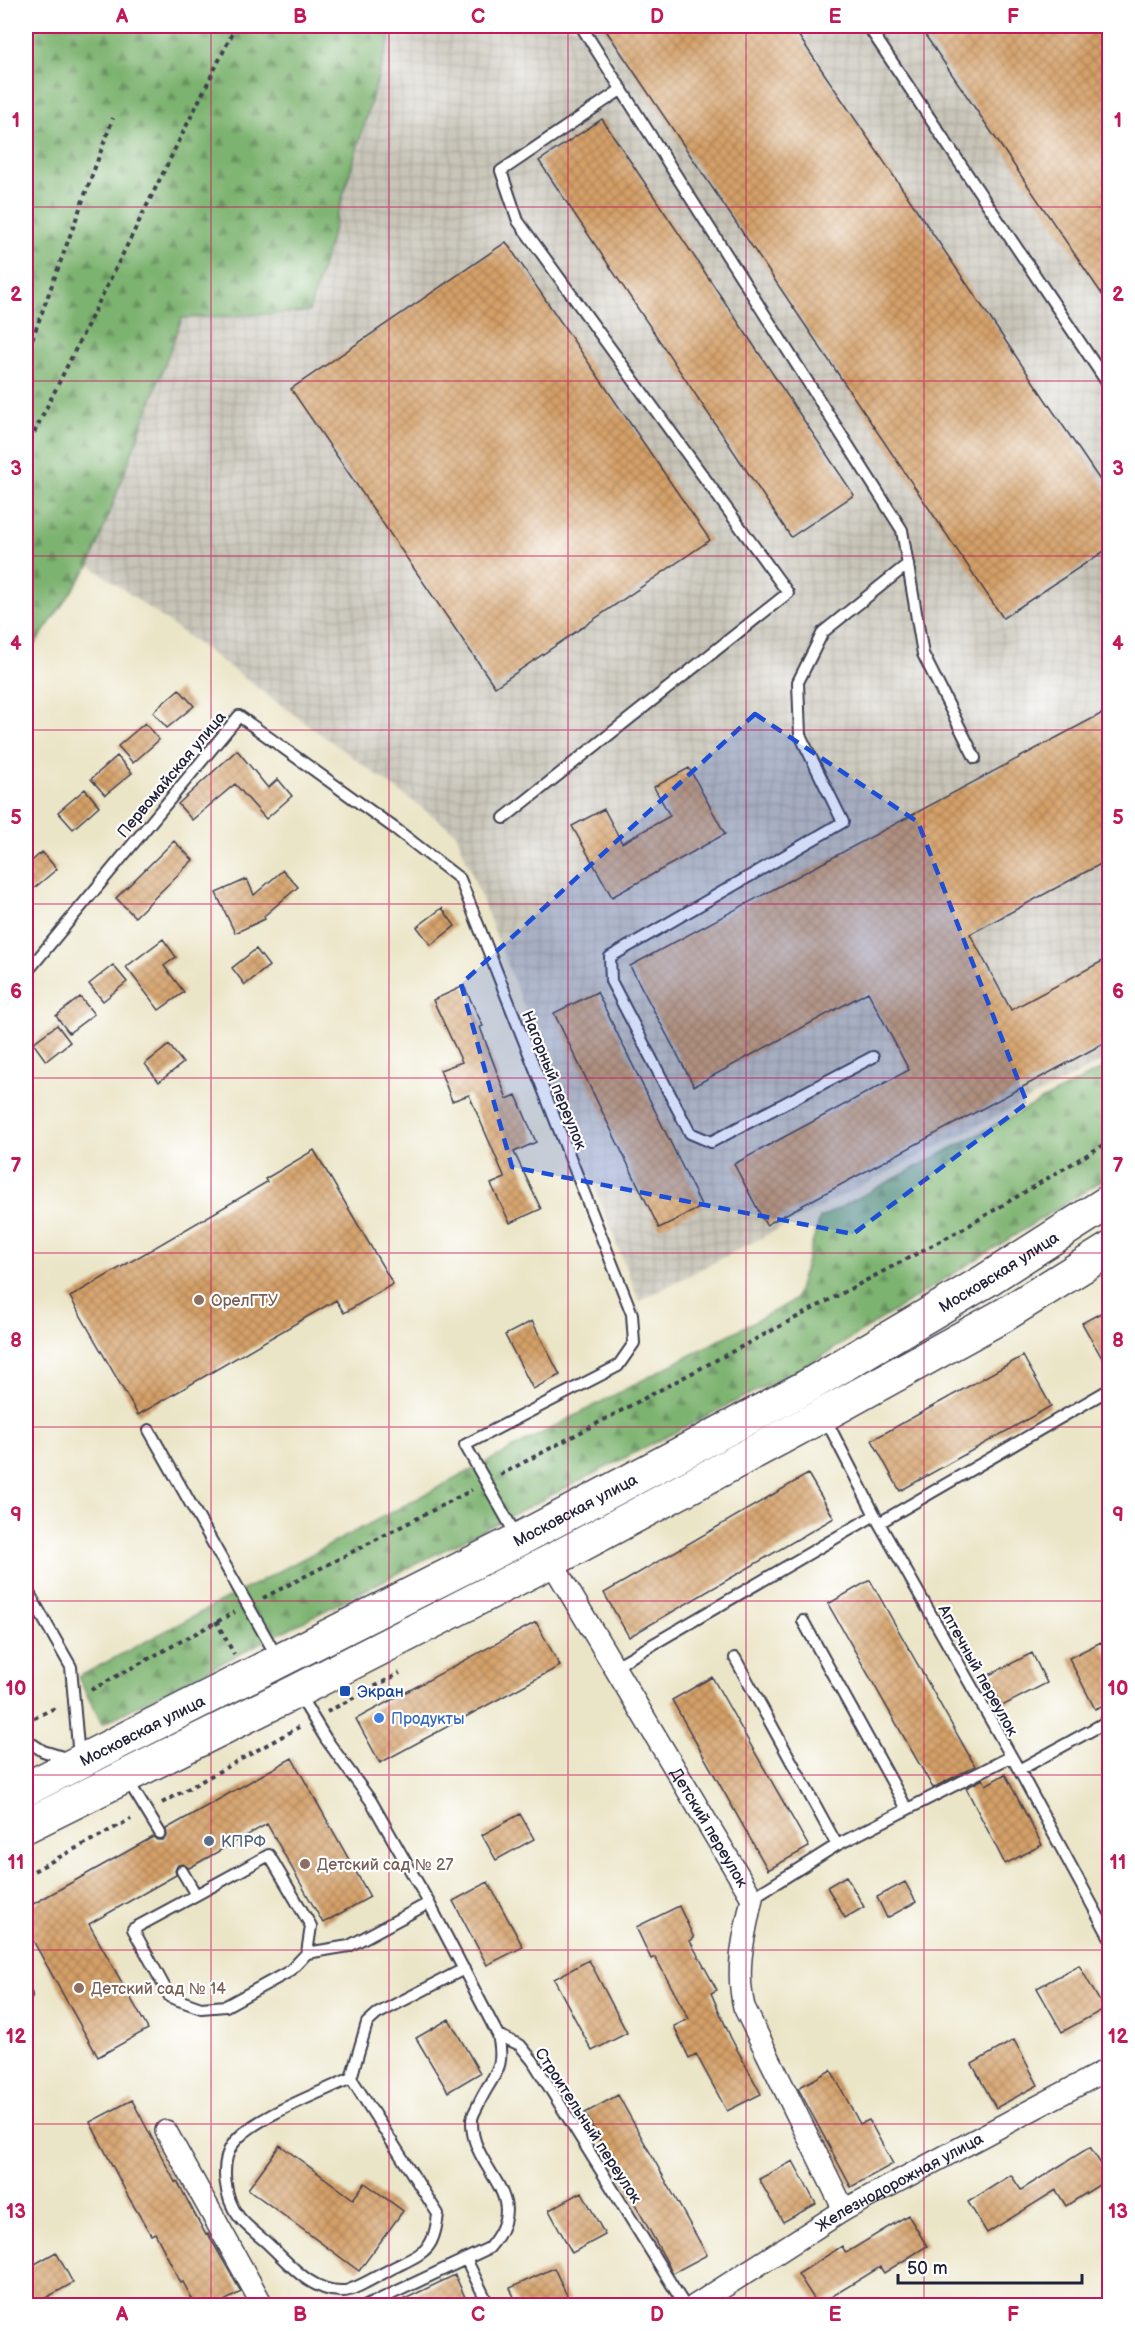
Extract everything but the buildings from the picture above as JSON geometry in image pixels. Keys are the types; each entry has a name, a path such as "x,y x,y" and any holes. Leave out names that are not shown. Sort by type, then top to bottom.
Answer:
{"main road":[{"name":"Московская улица","path":"26,1789 518,1540 806,1387 985,1281 1110,1201"},
{"name":"Московская улица","path":"26,1826 551,1561 1004,1315 1110,1249"},
{"path":"280,1662 297,1691"}],"street":[{"name":"Детский переулок","path":"551,1561 752,1898 740,1956 739,1985 744,2007 844,2210"},
{"name":"Железнодорожная улица","path":"694,2306 844,2210 1110,2068"},
{"path":"166,2131 263,2306"}],"lane":[{"path":"581,26 902,530 923,654 975,758"},
{"path":"868,26 1110,387"},
{"path":"504,818 788,593 518,221 504,181 501,171 622,89"},
{"path":"873,1057 711,1142 690,1133 611,981 610,957 843,822 800,735 798,682 823,632 908,564"},
{"name":"Первомайская улица","path":"26,973 239,716 397,830"},
{"name":"Нагорный переулок","path":"397,830 460,879 632,1314 634,1343 618,1366 465,1445 486,1482"},
{"path":"614,1667 1110,1389"},
{"name":"Аптечный переулок","path":"823,1415 877,1519 1019,1770 1110,1938"},
{"path":"149,1430 280,1662"},
{"path":"486,1482 518,1540"},
{"path":"26,1588 71,1667 79,1763 43,1751 26,1740"},
{"path":"803,1621 907,1809"},
{"path":"735,1658 837,1845"},
{"path":"297,1691 326,1739 371,1801 429,1903 498,2035 502,2054 497,2073 472,2119 476,2145 503,2196 506,2208 506,2221 499,2236 489,2248 366,2306"},
{"path":"1019,1770 1110,1720"},
{"path":"752,1898 837,1845 1010,1757"},
{"path":"126,1776 160,1833"},
{"path":"269,1855 311,1926 307,1953 290,1971 226,2006 201,2008 170,1997 133,1929 196,1895 269,1855"},
{"path":"182,1871 196,1895"},
{"path":"307,1953 350,1946 429,1903"},
{"path":"351,2078 438,2214 436,2235 425,2252 346,2292 324,2289 306,2279 239,2217 230,2200 225,2162 232,2145 248,2130 351,2078 368,2023 372,2018 464,1969"},
{"name":"Строительный переулок","path":"498,2035 520,2045 533,2061 685,2306"},
{"path":"466,2259 489,2306"}],"path":[{"path":"26,449 236,26"},
{"path":"26,356 113,118"},
{"path":"26,1722 74,1699 961,1230 1110,1141"},
{"path":"216,1622 235,1657"}],"highlighted area":[{"path":"755,714 918,822 1027,1103 853,1234 512,1167 461,984"}],"shaded area":[{"path":"393,26 1109,26 1109,1058 639,1301 456,833 90,565 182,317 309,312"}],"green space":[{"path":"34,26 393,26 309,312 182,318 90,565 26,657 26,56"},
{"path":"1109,1065 1109,1176 813,1362 102,1724 78,1677 795,1300 820,1218"}],"place":[{"name":"ОрелГТУ","path":"199,1300"},
{"name":"Экран","path":"345,1691"},
{"name":"Продукты","path":"379,1718"},
{"name":"КПРФ","path":"209,1841"},
{"name":"Детский сад № 27","path":"305,1864"},
{"name":"Детский сад № 14","path":"79,1988"}]}
